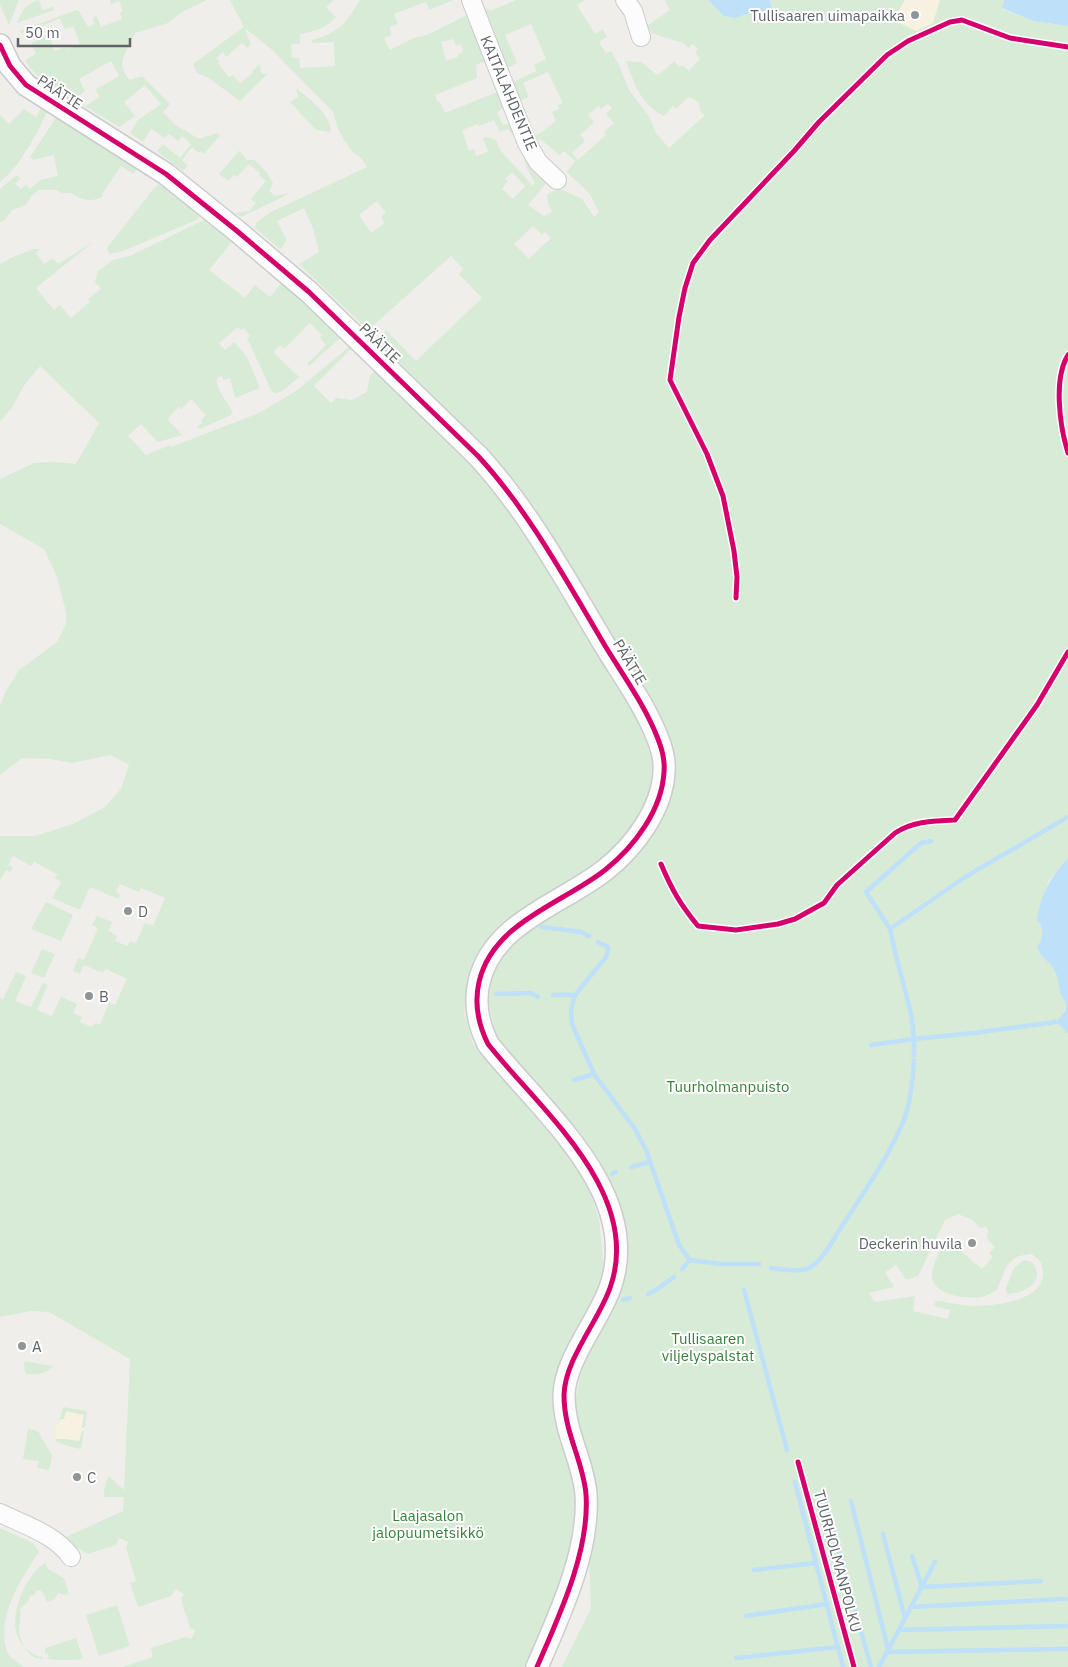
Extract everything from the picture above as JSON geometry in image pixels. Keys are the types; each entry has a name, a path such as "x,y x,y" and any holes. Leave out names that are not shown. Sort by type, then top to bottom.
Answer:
{"street":[{"name":"KAITALAHDENTIE","path":"470,0 528,143 538,162 557,180"},
{"path":"625,0 633,11 640,37"},
{"name":"PÄÄTIE","path":"0,45 10,66 26,85 166,174 275,263 353,334 495,474 524,515 579,602 649,719 663,753 664,771 662,787 657,802 633,842 621,856 604,870 506,935 488,958 481,974 477,993 477,1009 481,1029 488,1044 579,1150 604,1194 615,1233 615,1270 610,1288 573,1362 564,1392 567,1427 582,1473 586,1493 586,1515 578,1558 571,1581 538,1667"},
{"path":"0,1513 52,1538 61,1544 71,1557"}],"green space":[{"path":"0,0 19,0 9,25 0,5"},
{"path":"39,0 42,10 53,7 54,10 17,23 25,8"},
{"path":"110,0 207,0 182,12 168,23 135,33 122,63 125,74 130,80 142,76 170,104 163,112 174,124 199,139 218,133 220,135 204,154 201,151 199,153 192,147 182,160 188,166 183,171 157,151 163,144 180,158 191,144 182,136 178,141 169,134 165,138 151,129 143,142 130,133 138,120 161,104 145,85 124,102 135,116 119,127 85,106 100,97 95,90 119,76 111,61 79,79 85,91 74,99 40,78 25,60 36,54 31,43 48,34 55,51 80,44 73,26 65,29 60,18 29,32 22,33 19,31 77,10 88,27 94,24 93,19 96,15 101,27 122,19 120,13 123,11 119,1 111,4"},
{"path":"230,0 334,0 326,7 336,17 320,29 300,34 300,44 291,44 292,58 299,58 300,68 335,66 334,42 312,43 312,40 329,34 341,26 360,0 453,0 429,10 426,2 394,14 398,24 390,27 391,35 384,38 390,50 414,38 427,35 469,14 488,60 476,65 477,78 435,95 438,102 440,102 445,113 500,91 507,107 497,112 503,125 513,123 519,135 514,137 508,129 500,132 494,120 479,126 478,124 462,130 469,151 474,149 476,156 488,152 483,138 487,137 496,140 500,150 533,186 535,183 524,159 525,150 547,182 528,205 544,216 552,212 547,195 558,188 582,199 594,217 599,212 589,193 567,172 575,161 564,151 560,155 540,139 537,141 534,136 556,121 552,112 559,109 558,105 563,103 548,72 523,83 529,97 519,101 511,83 536,71 534,65 546,59 531,24 505,35 517,63 505,69 476,0 482,0 486,10 489,9 490,11 516,0 585,0 577,5 595,34 603,29 607,37 599,42 606,53 611,51 629,90 650,118 656,133 669,148 705,115 700,111 699,103 688,97 676,109 673,106 664,116 656,111 649,106 639,93 626,61 641,62 657,75 674,61 680,67 682,65 689,71 700,58 695,53 698,49 692,44 689,48 683,43 655,33 653,34 647,26 670,10 666,0 708,0 712,5 735,18 753,12 763,12 772,9 770,0 1004,0 1002,9 1033,21 1068,26 1068,858 1049,880 1037,920 1042,928 1041,955 1052,966 1057,976 1060,992 1066,1005 1058,1025 1068,1034 1068,1667 562,1667 591,1608 589,1551 573,1415 579,1381 587,1356 607,1320 622,1285 626,1251 618,1206 497,1042 488,997 491,979 503,957 528,931 595,891 615,876 634,855 484,947 471,972 464,1013 473,1044 583,1172 599,1219 604,1267 591,1309 554,1390 554,1417 580,1507 565,1570 527,1667 123,1667 153,1657 151,1648 186,1637 191,1639 196,1630 190,1628 181,1599 184,1594 176,1589 171,1596 138,1607 130,1583 136,1581 126,1548 128,1542 119,1538 116,1545 88,1554 80,1549 76,1550 72,1542 66,1537 123,1511 124,1497 104,1497 104,1494 109,1476 124,1490 130,1359 49,1312 31,1311 0,1317 0,998 3,999 16,972 26,976 15,1001 31,1007 43,983 48,985 37,1010 52,1016 61,997 77,1004 73,1013 82,1017 80,1022 92,1027 95,1023 100,1025 109,1003 115,1005 127,979 106,969 103,973 84,965 80,974 73,971 78,958 84,960 98,928 92,925 97,916 112,922 108,931 117,936 115,941 128,946 130,941 136,943 145,923 153,926 165,898 141,888 139,892 120,884 116,892 120,895 119,899 90,887 80,910 52,898 61,882 55,878 57,874 34,862 31,866 13,856 8,865 13,867 10,872 6,870 0,880 0,836 35,836 73,824 105,807 121,789 129,765 111,755 72,763 50,759 22,758 0,775 0,706 6,691 19,670 57,642 66,624 66,612 57,577 44,549 0,524 0,479 34,463 76,464 99,423 40,366 23,387 12,408 0,421 0,264 34,249 40,249 36,253 44,264 53,258 58,264 93,242 36,288 54,310 60,305 71,318 90,302 88,299 101,289 95,282 98,271 113,260 130,256 208,218 234,239 209,270 245,298 255,285 270,297 283,281 341,337 309,366 307,364 326,345 320,338 322,335 310,323 284,349 280,345 273,352 299,377 281,392 275,393 271,390 247,338 250,336 244,328 241,330 238,327 219,343 225,350 234,342 247,357 260,388 235,398 230,378 223,380 222,376 217,378 221,393 233,414 200,429 197,426 203,423 201,420 206,415 191,399 181,409 179,407 167,419 182,435 158,442 141,424 128,436 146,455 259,413 296,391 350,346 352,348 314,386 331,403 336,398 352,400 367,392 370,376 376,370 404,395 418,381 378,341 386,330 416,361 482,298 459,274 463,269 451,256 368,330 299,264 319,252 313,228 304,208 277,221 287,241 280,249 255,228 257,222 271,212 367,167 344,140 338,129 333,112 271,49 245,28 251,45 247,48 242,43 226,57 223,52 216,58 229,77 233,75 240,83 253,73 252,71 260,64 261,73 267,74 240,101 207,77 197,73 193,64 244,27","holes":["453,39 456,46 461,44 463,52 458,54 458,57 446,61 441,42","608,104 612,108 606,114 614,123 604,132 606,135 578,160 572,153 585,141 580,135 594,122 588,115 598,106 601,109","512,172 525,186 513,199 502,189 508,181 505,179","377,201 386,213 381,217 385,223 371,233 359,215","533,226 542,235 545,232 551,238 529,259 514,244","958,1214 972,1220 980,1228 986,1227 988,1230 987,1238 995,1247 989,1253 993,1257 982,1269 947,1236 936,1258 932,1273 933,1281 937,1287 950,1294 959,1296 986,1296 997,1290 1005,1270 1012,1261 1017,1257 1032,1254 1041,1262 1043,1274 1041,1283 1035,1290 1027,1296 1005,1303 975,1306 936,1301 934,1306 950,1310 948,1319 913,1311 915,1296 874,1302 869,1293 894,1287 885,1272 896,1265 906,1280 918,1276 945,1220"]},
{"path":"296,88 326,117 331,130 329,132 316,130 290,102 298,97"},
{"path":"43,105 49,109 33,139 22,157 0,182 0,115 9,124 24,109 36,117"},
{"path":"58,115 139,165 133,174 121,166 102,194 103,196 99,198 87,200 71,193 62,193 56,190 38,190 32,195 26,205 12,210 4,221 0,222 0,189 17,175 20,179 15,184 21,189 26,185 30,189 40,180 58,176 54,155 33,160 30,157"},
{"path":"239,151 247,160 255,160 267,173 273,183 269,191 275,196 291,193 241,217 236,213 249,211 256,203 251,199 266,181 249,164 237,177 234,175 228,181 219,174"},
{"path":"163,182 203,214 194,221 123,251 109,254 107,248 155,187"},
{"path":"46,902 73,915 61,941 31,929"},
{"path":"42,949 55,954 44,978 31,973"},
{"path":"1024,1260 1032,1262 1036,1269 1035,1281 1027,1289 1007,1294 1006,1288 1014,1268"},
{"path":"24,1361 53,1366 44,1372 28,1374 25,1373"},
{"path":"63,1407 87,1411 81,1449 59,1443 55,1440 55,1431"},
{"path":"28,1429 38,1431 52,1456 48,1470 37,1468 39,1461 23,1459"},
{"path":"0,1528 33,1543 39,1552 13,1595 4,1631 5,1644 9,1655 24,1667 0,1667"},
{"path":"45,1563 48,1569 64,1578 69,1594 58,1593 55,1599 47,1602 40,1590 36,1591 35,1595 30,1596 27,1603 20,1608 19,1629 24,1646 17,1634 15,1620 18,1604 25,1586 36,1571"},
{"path":"117,1605 130,1646 99,1656 86,1615"},
{"path":"76,1638 83,1659 63,1660 45,1658 49,1657 45,1653 45,1648"},
{"path":"24,1646 32,1653 45,1658 32,1656"}],"sand":[{"name":"Tullisaaren uimapaikka","path":"905,0 940,0 933,23 916,31 893,20"},
{"path":"66,1411 84,1415 82,1427 84,1431 82,1431 79,1441 54,1439 55,1429 61,1419 64,1419"}],"water":[{"path":"708,0 770,0 772,10 753,12 735,18 724,16"},
{"path":"1004,0 1068,0 1068,26 1033,21 1002,8"},
{"path":"1068,858 1068,1034 1056,1022 1065,1011 1066,1005 1052,966 1041,955 1037,947 1042,934 1037,920 1038,911 1047,886"}],"waterway":[{"path":"890,929 965,877 1068,817"},
{"path":"871,1045 914,1039 911,1013 890,929 866,892 921,843 931,841"},
{"path":"542,927 581,932 589,936"},
{"path":"598,942 608,947 608,951 606,957 575,995 571,1010 572,1024 594,1074 635,1129 646,1150 679,1245 690,1260 721,1264 759,1264"},
{"path":"496,994 531,993 538,997"},
{"path":"553,995 575,995"},
{"path":"914,1055 914,1039 1056,1022"},
{"path":"771,1268 795,1270 809,1268 819,1260 828,1248 877,1172 899,1131 909,1103 914,1060"},
{"path":"574,1080 594,1074"},
{"path":"631,1167 650,1162"},
{"path":"612,1174 616,1172"},
{"path":"682,1269 690,1260"},
{"path":"648,1294 674,1277"},
{"path":"744,1290 787,1450"},
{"path":"623,1300 630,1298"},
{"path":"795,1482 843,1667"},
{"path":"823,1493 871,1667"},
{"path":"851,1501 888,1649"},
{"path":"883,1534 905,1618"},
{"path":"912,1556 922,1587 1041,1581"},
{"path":"879,1667 935,1562"},
{"path":"754,1570 816,1563"},
{"path":"911,1607 1066,1599"},
{"path":"746,1616 827,1604"},
{"path":"899,1630 1068,1626"},
{"path":"736,1658 838,1647"},
{"path":"887,1652 1068,1649"}],"cycle path":[{"path":"736,598 737,577 734,551 723,496 707,454 670,380 679,317 693,263 710,240 819,122 887,55 908,41 950,22 962,20 1010,38 1068,47"},
{"path":"0,45 10,66 26,85 166,174 309,292 478,456 513,499 546,546 640,702 653,726 663,755 664,772 658,800 645,827 636,839 605,870 531,916 514,929 499,944 487,961 479,982 478,1014 488,1044 558,1125 581,1155 600,1186 613,1219 617,1253 610,1288 605,1301 576,1354 566,1381 565,1409 584,1482 586,1516 583,1538 571,1583 537,1667"},
{"path":"1068,355 1063,365 1059,390 1059,403 1068,453"},
{"path":"661,864 677,896 698,926 736,930 778,924 795,919 824,903 837,885 895,833 916,824 955,820 1037,705 1068,652"},
{"name":"TUURHOLMANPOLKU","path":"798,1462 854,1667"}],"place":[{"name":"Tullisaaren uimapaikka","path":"915,15"},
{"name":"D","path":"128,911"},
{"name":"B","path":"89,996"},
{"name":"Deckerin huvila","path":"972,1243"},
{"name":"A","path":"22,1346"},
{"name":"C","path":"77,1477"}],"park label":[{"name":"Tuurholmanpuisto","path":"728,1086"},
{"name":"Tullisaaren viljelyspalstat","path":"708,1346"},
{"name":"Laajasalon jalopuumetsikkö","path":"428,1524"}]}
